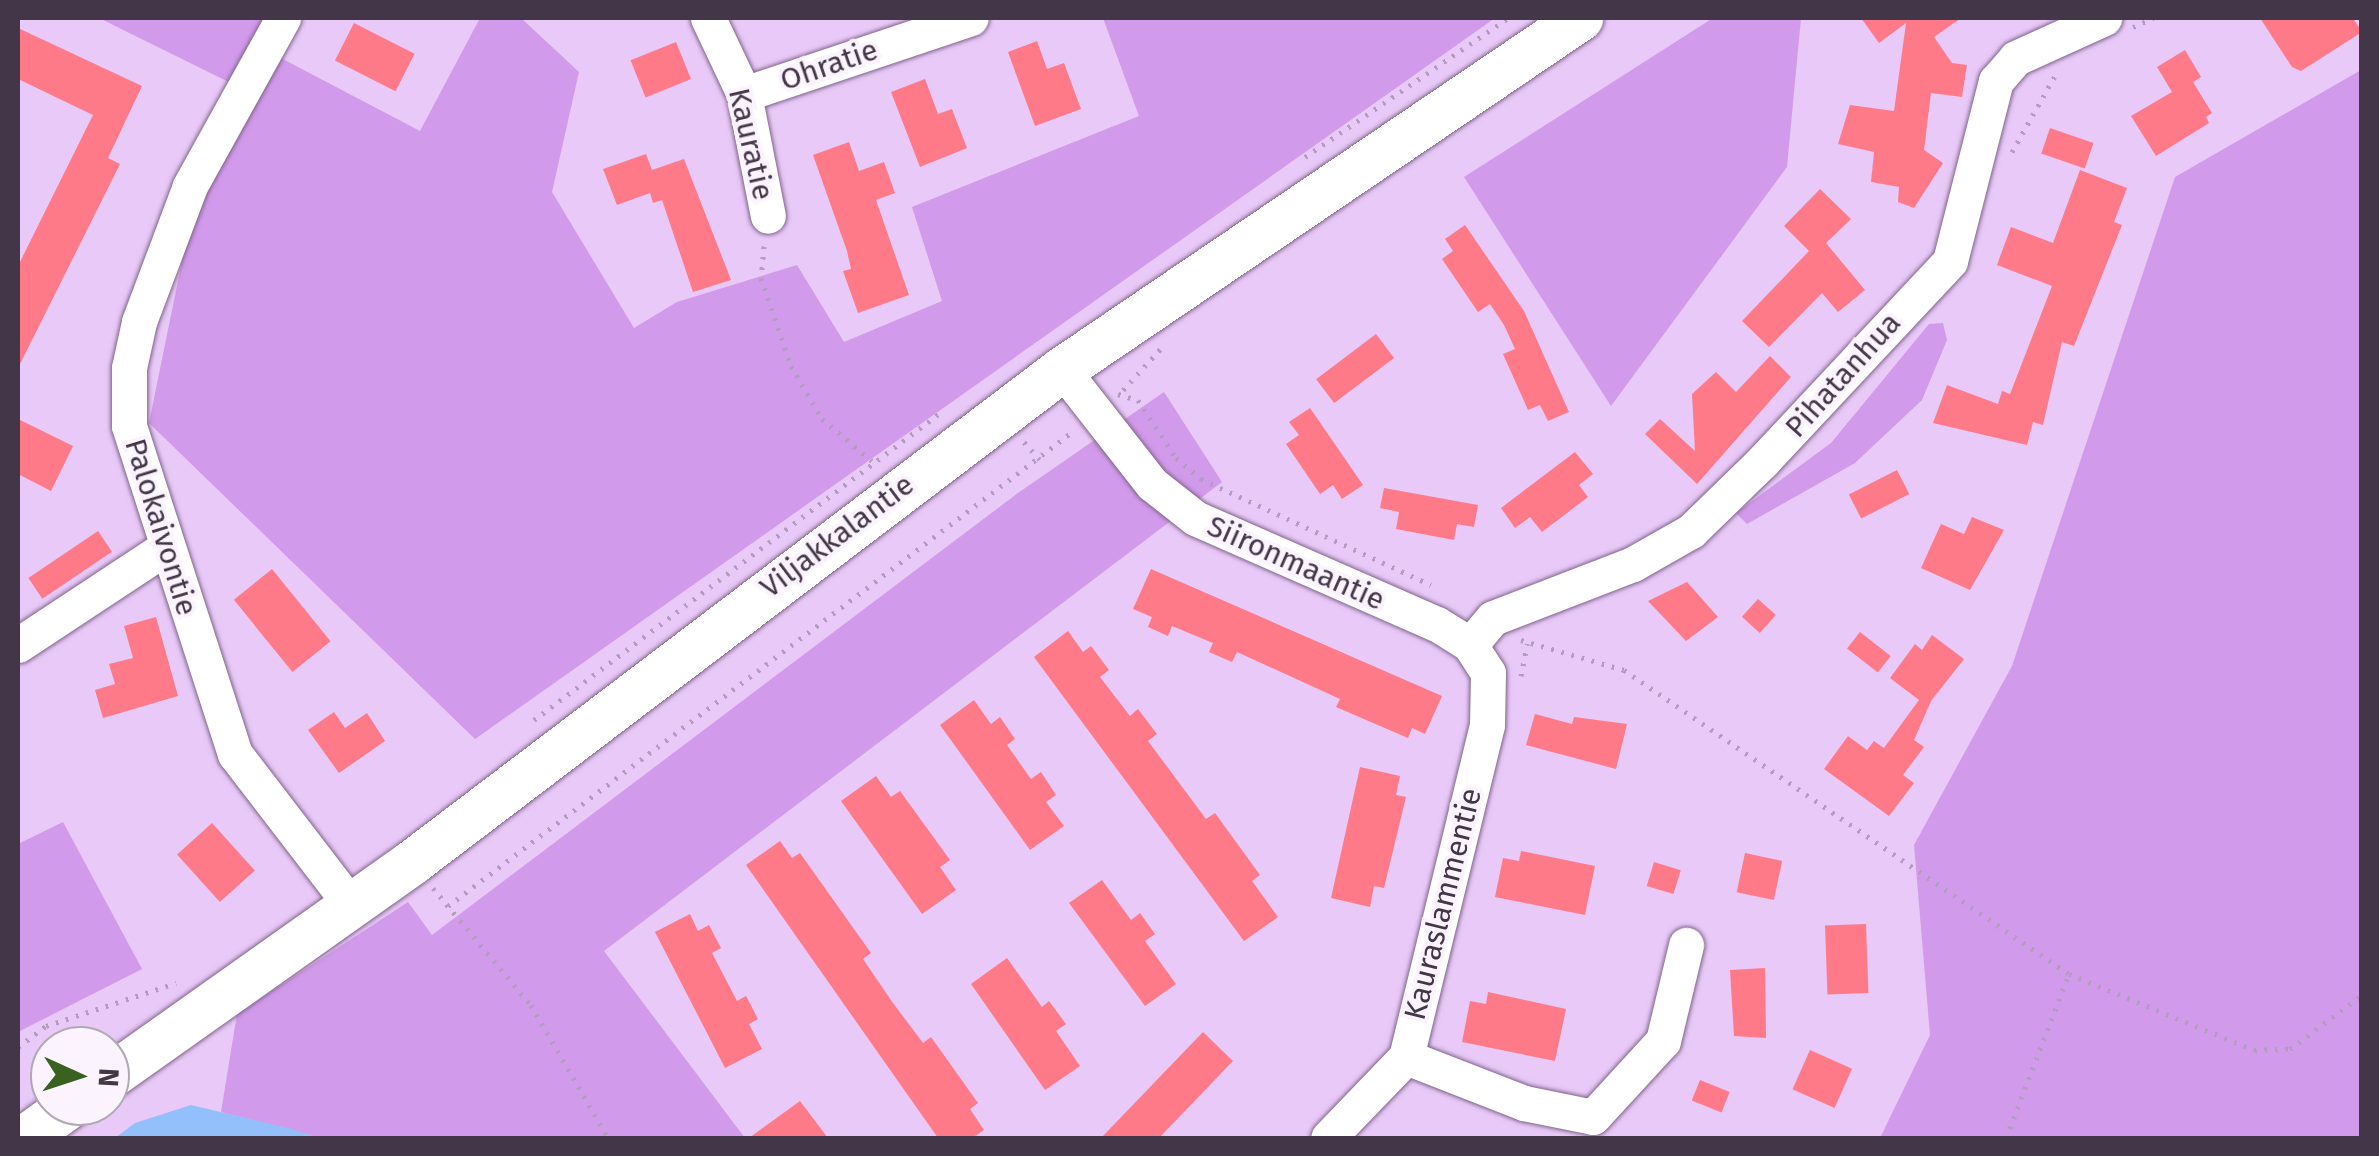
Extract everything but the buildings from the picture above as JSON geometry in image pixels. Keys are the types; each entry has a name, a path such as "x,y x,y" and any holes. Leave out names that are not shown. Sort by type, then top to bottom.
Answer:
{"main road":[{"name":"Viljakkalantie","path":"130,1062 350,904 1062,368 1580,18"}],"street":[{"name":"Palokaivontie","path":"282,18 190,186 139,322 129,368 129,426 165,548 235,754 350,904"},
{"name":"Kauratie","path":"708,18 744,94 768,216"},
{"name":"Ohratie","path":"744,94 970,18"},
{"name":"Pihatanhua","path":"1481,631 1633,564 1691,530 1762,462 1950,262 1996,81 2016,58 2111,26"},
{"name":"Siironmaantie","path":"1062,368 1110,401 1152,484 1195,518 1437,624 1481,631"},
{"path":"18,645 165,548"},
{"name":"Kauraslammentie","path":"1328,1138 1406,1056 1487,725 1488,673 1481,631"},
{"path":"1406,1056 1596,1128 1664,1041 1686,945"}],"path":[{"path":"2111,26 2152,18"},
{"path":"2008,161 2058,72"},
{"path":"768,216 761,278 791,366 822,420 872,461"},
{"path":"608,1138 532,1005 448,906 1022,475 1110,401 1168,340"},
{"path":"1110,401 1201,480 1443,591"},
{"path":"1481,631 1624,670 2069,974 2254,1050 2290,1048 2362,996"},
{"path":"2006,1138 2069,974"},
{"path":"18,1047 46,1026 186,978"}],"shaded area":[{"path":"99,18 287,18 277,56 420,131 480,18 521,18 579,72 552,192 634,328 677,302 797,265 844,342 942,301 912,207 1139,116 1103,18 1495,18 475,739 149,423 192,212 255,95"},
{"path":"1713,18 1801,18 1787,167 1611,406 1464,177"},
{"path":"2361,70 2361,1138 1880,1138 1930,1035 1914,845 2012,666 2175,177"},
{"path":"1943,323 1947,340 1922,400 1855,463 1747,524 1736,513 1831,443 1929,324"},
{"path":"1164,392 1222,482 604,951 745,1138 320,1138 221,1112 237,1014 408,902 432,935 1018,493"},
{"path":"63,822 142,969 18,1032 18,844"}],"water":[{"path":"191,1105 320,1138 115,1138 135,1123"}]}
